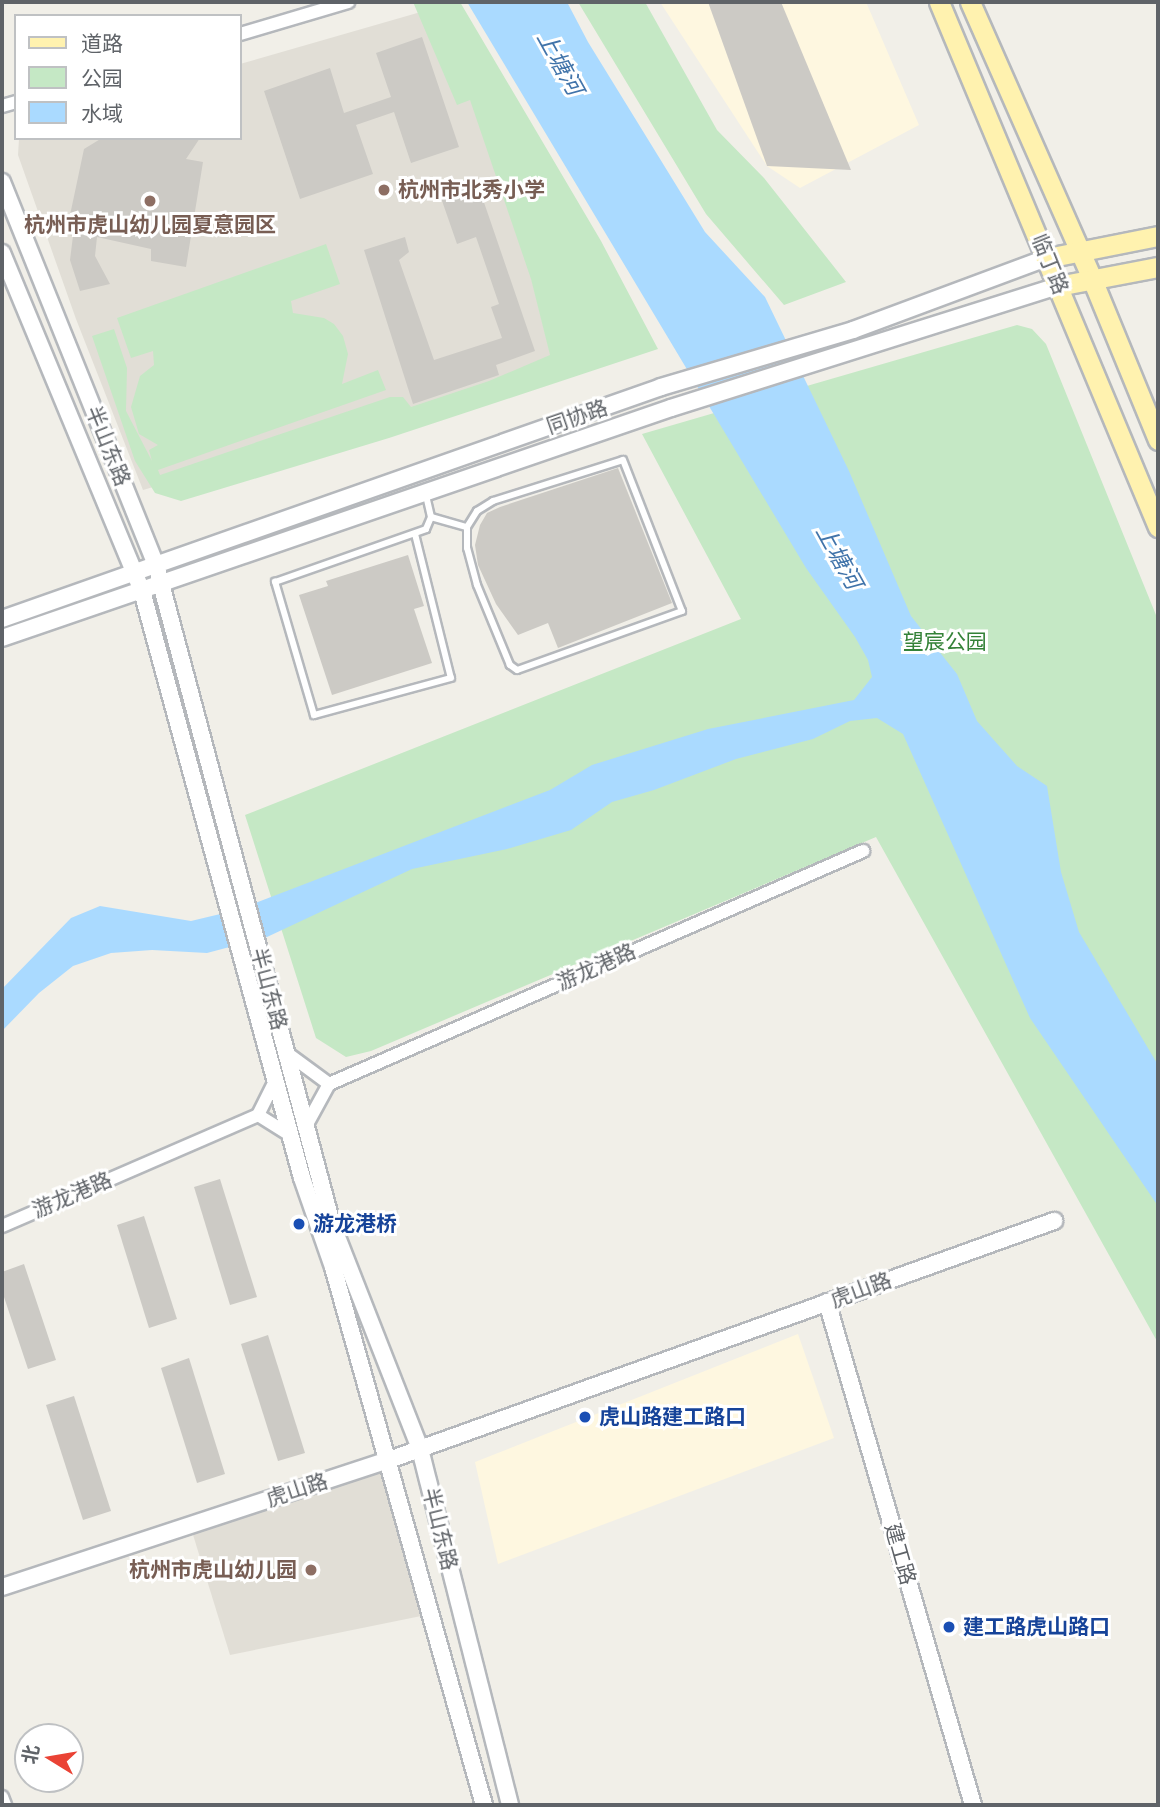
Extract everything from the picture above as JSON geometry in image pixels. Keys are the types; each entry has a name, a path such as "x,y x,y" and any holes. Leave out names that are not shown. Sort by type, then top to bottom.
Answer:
{"main road":[{"name":"临丁路","path":"939,2 1158,527"},
{"name":"临丁路","path":"970,2 1092,279 1158,440"},
{"name":"半山东路","path":"2,182 156,565 332,1224 419,1448 510,1805"},
{"name":"同协路","path":"2,620 661,387 853,330 1047,258 1158,236"},
{"name":"半山东路","path":"2,253 132,573 142,591 290,1135 316,1222 333,1267 389,1460 484,1805"},
{"name":"同协路","path":"2,638 671,408 1058,285 1158,267"},
{"name":"虎山路","path":"2,1587 389,1460 1054,1221"},
{"name":"建工路","path":"827,1302 973,1805"}],"street":[{"path":"242,33 348,2"},
{"name":"游龙港路","path":"329,1084 863,851"},
{"path":"286,1053 329,1084 306,1126"},
{"path":"276,1079 258,1115 290,1135"},
{"name":"游龙港路","path":"2,1226 258,1115"},
{"path":"2,1797 5,1805"}],"lane":[{"path":"623,460 682,611 517,670 510,665 477,585 467,548 467,527 477,511 493,502 623,460"},
{"path":"415,534 451,678 314,715 275,582 426,529 431,517 425,491"},
{"path":"431,517 467,527"}],"shaded area":[{"path":"660,2 866,2 919,125 800,188 767,166"},
{"name":"杭州市北秀小学","path":"445,5 567,365 143,490 76,319 18,155 19,140 242,140 242,63"},
{"path":"798,1334 834,1438 498,1564 475,1462"},
{"name":"杭州市虎山幼儿园","path":"389,1460 431,1614 230,1655 190,1525"}],"green space":[{"path":"413,2 460,2 601,241 658,349 389,438 181,501 155,493 135,461 92,336 114,329 127,368 126,411 152,461 149,450 158,445 139,434 131,407 140,376 154,365 153,351 131,358 117,318 326,244 340,284 291,301 293,313 324,318 334,324 343,336 348,354 342,384 378,370 386,390 158,470 160,475 390,397 403,397 411,407 489,381 550,355 531,279 470,100 457,105"},
{"path":"578,2 645,2 717,130 764,178 846,282 784,305 706,214"},
{"name":"望宸公园","path":"1017,325 1032,329 1046,344 1158,620 1158,1343 876,837 371,1051 346,1057 316,1038 245,815 741,619 642,434"}],"water":[{"name":"上塘河","path":"467,2 567,2 588,42 705,232 765,297 849,471 911,616 957,674 977,721 1017,766 1047,786 1061,872 1079,932 1158,1065 1158,1206 1030,1018 903,734 877,718 850,721 813,739 736,759 654,790 612,802 571,830 507,849 412,869 267,937 207,953 152,950 111,953 73,966 39,993 2,1031 2,989 71,918 100,906 191,921 237,910 550,790 592,765 708,729 854,700 872,677 868,660 855,637 806,568"}],"building":[{"path":"708,2 781,2 851,170 767,166"},
{"path":"422,37 459,147 411,163 394,112 356,125 373,174 300,199 264,91 330,68 344,113 391,97 376,53"},
{"path":"99,140 199,140 186,159 203,162 186,267 151,261 151,249 97,237 95,256 110,284 80,291 70,260 73,236 66,234 84,149"},
{"path":"477,182 535,351 496,365 499,375 413,404 364,250 405,237 409,252 399,260 434,360 502,338 491,307 499,304 476,237 457,244 440,195"},
{"path":"618,468 672,603 558,648 548,623 518,635 496,604 478,565 475,545 480,525 487,513"},
{"path":"408,555 424,606 414,609 432,663 332,695 299,595 328,586 326,581"},
{"path":"220,1179 257,1297 230,1305 194,1187"},
{"path":"144,1216 177,1319 149,1328 117,1225"},
{"path":"24,1264 56,1360 28,1369 2,1291 2,1272"},
{"path":"268,1335 305,1453 278,1461 241,1344"},
{"path":"189,1358 225,1474 197,1483 161,1368"},
{"path":"74,1396 111,1511 83,1520 46,1405"}],"place":[{"name":"杭州市北秀小学","path":"384,190"},
{"name":"杭州市虎山幼儿园夏意园区","path":"150,201"},
{"name":"游龙港桥","path":"299,1224"},
{"name":"虎山路建工路口","path":"585,1417"},
{"name":"杭州市虎山幼儿园","path":"311,1570"},
{"name":"建工路虎山路口","path":"949,1627"}]}
